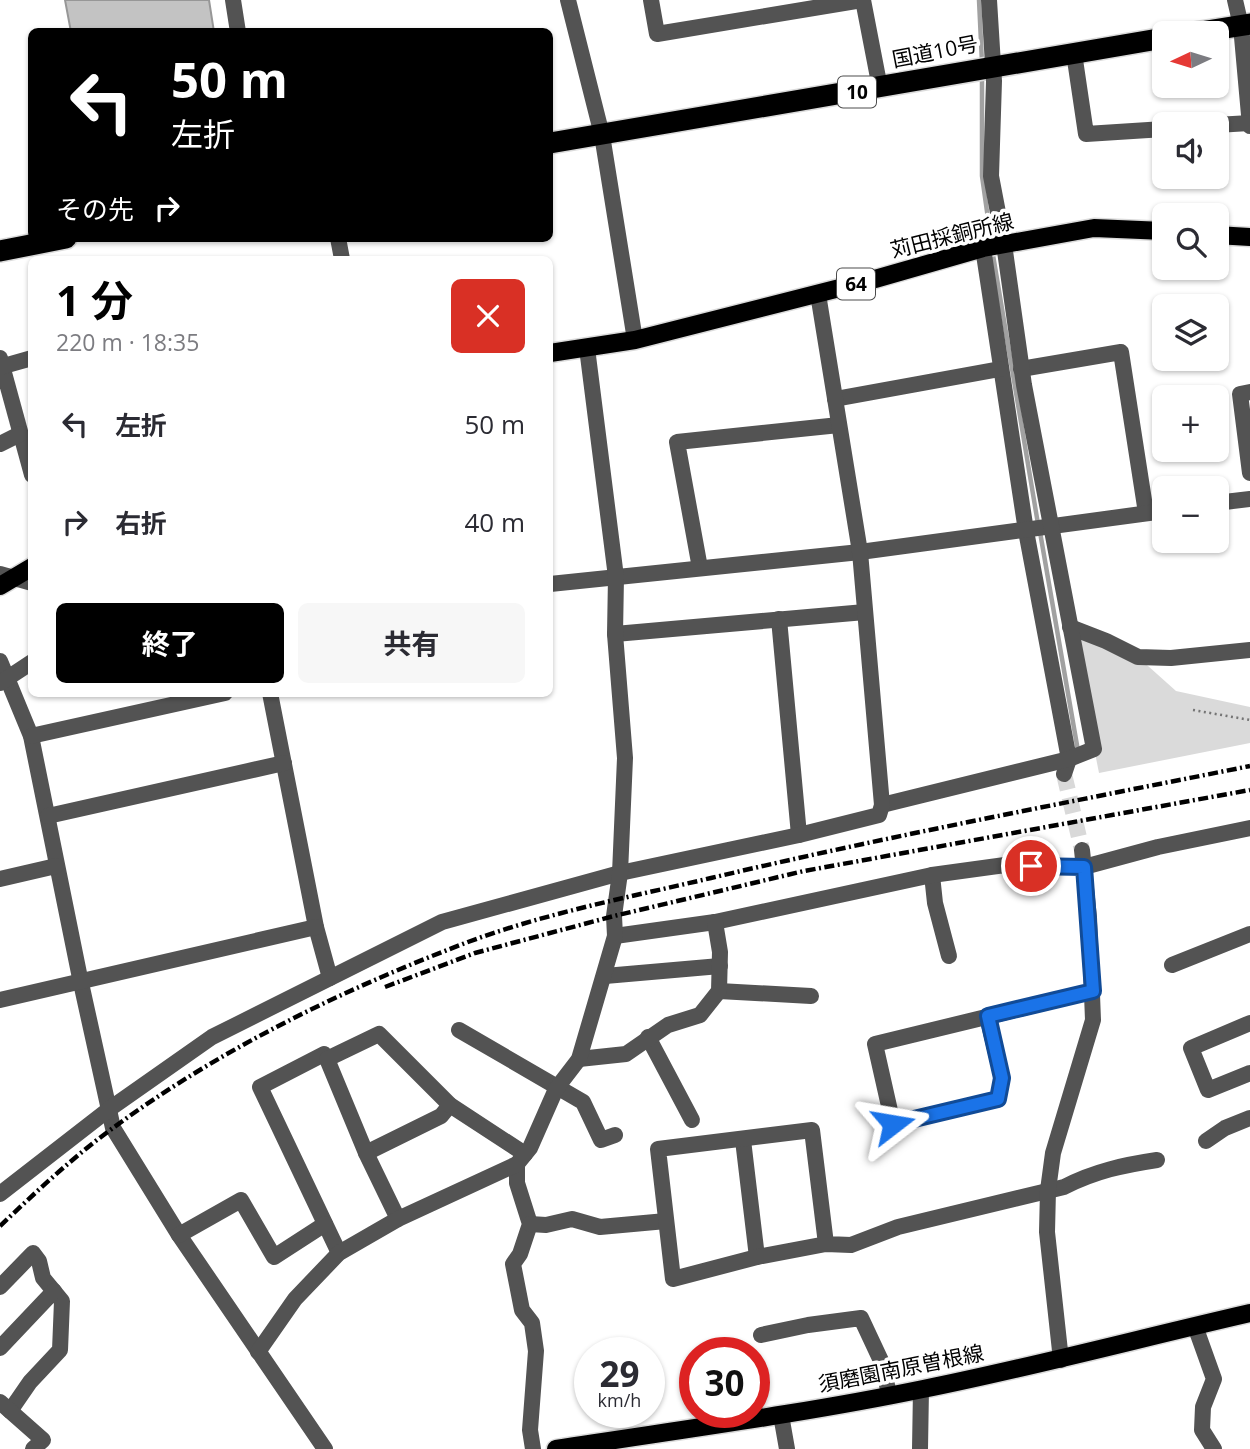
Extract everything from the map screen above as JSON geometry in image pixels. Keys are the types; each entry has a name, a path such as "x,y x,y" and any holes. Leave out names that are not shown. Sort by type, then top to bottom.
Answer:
{"highway":[{"path":"1229,39 1246,32"},
{"name":"国道10号","path":"1075,60 1152,41"},
{"name":"国道10号","path":"553,143 603,141 993,73 1075,60 1152,53"},
{"name":"国道10号","path":"553,156 603,141 880,88 993,73"},
{"path":"0,239 28,234"},
{"path":"0,251 46,242"}],"main road":[{"name":"苅田採銅所線","path":"553,353 635,340 818,294 983,248 1094,228 1152,230"},
{"path":"1229,236 1250,237"},
{"path":"11,580 28,569"},
{"name":"須磨園南原曽根線","path":"556,1449 781,1415 921,1390 1061,1360 1250,1313"}],"street":[{"path":"233,0 236,28"},
{"path":"568,0 603,141 635,340"},
{"path":"651,0 657,34 863,0 880,88"},
{"path":"882,805 1067,766 1094,749 1021,369 1004,244 991,176 993,73 989,0"},
{"path":"1229,125 1250,124 1246,32 1235,0"},
{"path":"1075,60 1086,134 1152,130"},
{"path":"983,248 1026,531 1067,766"},
{"path":"0,1194 108,1111 212,1037 442,922 620,873 879,815 882,805 860,552 818,294"},
{"path":"533,1449 530,1430 536,1351 531,1323 522,1310 513,1264 520,1254 530,1224 517,1183 521,1159 556,1088 579,1059 615,936 614,916 620,873 625,758 615,635 616,578 587,348"},
{"path":"1021,369 1121,352 1146,513"},
{"path":"28,359 1,363 28,461"},
{"path":"835,399 1000,369"},
{"path":"1250,392 1240,394 1250,473"},
{"path":"700,568 677,442 839,425"},
{"path":"0,444 20,434"},
{"path":"1229,501 1250,499"},
{"path":"553,584 860,552 1152,512"},
{"path":"615,635 865,612"},
{"path":"779,620 799,835"},
{"path":"1070,627 1138,657 1171,658 1250,650"},
{"path":"0,662 3,681 31,736 80,983 113,1128 179,1235 325,1449"},
{"path":"3,681 28,665"},
{"path":"31,736 207,697"},
{"path":"271,697 316,927 330,978"},
{"path":"48,816 284,763"},
{"path":"615,936 715,922 932,875 1005,865 1083,859 1250,828"},
{"path":"1061,1360 1047,1232 1048,1190 1053,1153 1093,1020 1083,859"},
{"path":"0,880 56,866"},
{"path":"932,875 935,903 948,956"},
{"path":"579,1059 626,1054 668,1025 700,1015 719,990 720,952 715,922"},
{"path":"0,1000 316,927"},
{"path":"1172,965 1250,934"},
{"path":"605,976 720,966"},
{"path":"719,990 811,996"},
{"path":"988,1016 1002,1078 998,1099 893,1124 875,1044 988,1016 1093,991"},
{"path":"1250,1023 1191,1048 1208,1090 1250,1073"},
{"path":"459,1030 583,1102 601,1140 615,1135"},
{"path":"327,1059 379,1034 450,1105 521,1159"},
{"path":"648,1037 692,1120"},
{"path":"339,1254 260,1087 324,1054 366,1153 398,1219"},
{"path":"366,1153 441,1116 450,1105"},
{"path":"1206,1141 1225,1128 1250,1118"},
{"path":"826,1244 812,1130 658,1149 673,1279 757,1257 826,1244 851,1245 898,1227 1064,1187 1114,1166 1157,1160"},
{"path":"743,1140 757,1257"},
{"path":"258,1352 295,1299 339,1254 398,1219 521,1159"},
{"path":"179,1235 241,1200 274,1257 325,1224"},
{"path":"530,1224 546,1225 572,1219 600,1227 666,1221"},
{"path":"0,1287 33,1253 39,1261 43,1278 62,1301 60,1350 5,1406 43,1440 33,1449"},
{"path":"0,1348 54,1291"},
{"path":"761,1335 861,1318 883,1365 889,1395"},
{"path":"1195,1326 1214,1379 1203,1407 1202,1430 1214,1449"},
{"path":"920,1449 921,1390"},
{"path":"781,1415 787,1449"}],"path":[{"path":"1193,710 1250,720"}],"shaded area":[{"path":"1070,627 1138,657 1176,691 1250,707 1250,743 1099,773"}],"building":[{"path":"65,0 209,0 213,28 70,28"}],"waterway":[{"path":"979,0 982,63"},
{"path":"982,75 982,176 991,240"},
{"path":"992,249 1038,524"},
{"path":"1040,532 1078,751"}],"tunnel":[{"path":"1064,774 1082,850"}],"railway":[{"path":"0,1226 98,1139 196,1072 329,1001 468,942 558,914 778,863 1250,766"},
{"path":"385,987 475,953 614,916 804,871 1250,790"}],"route":[{"path":"893,1124 998,1099 1002,1078 988,1016 1093,991 1084,867 1031,866"}]}
